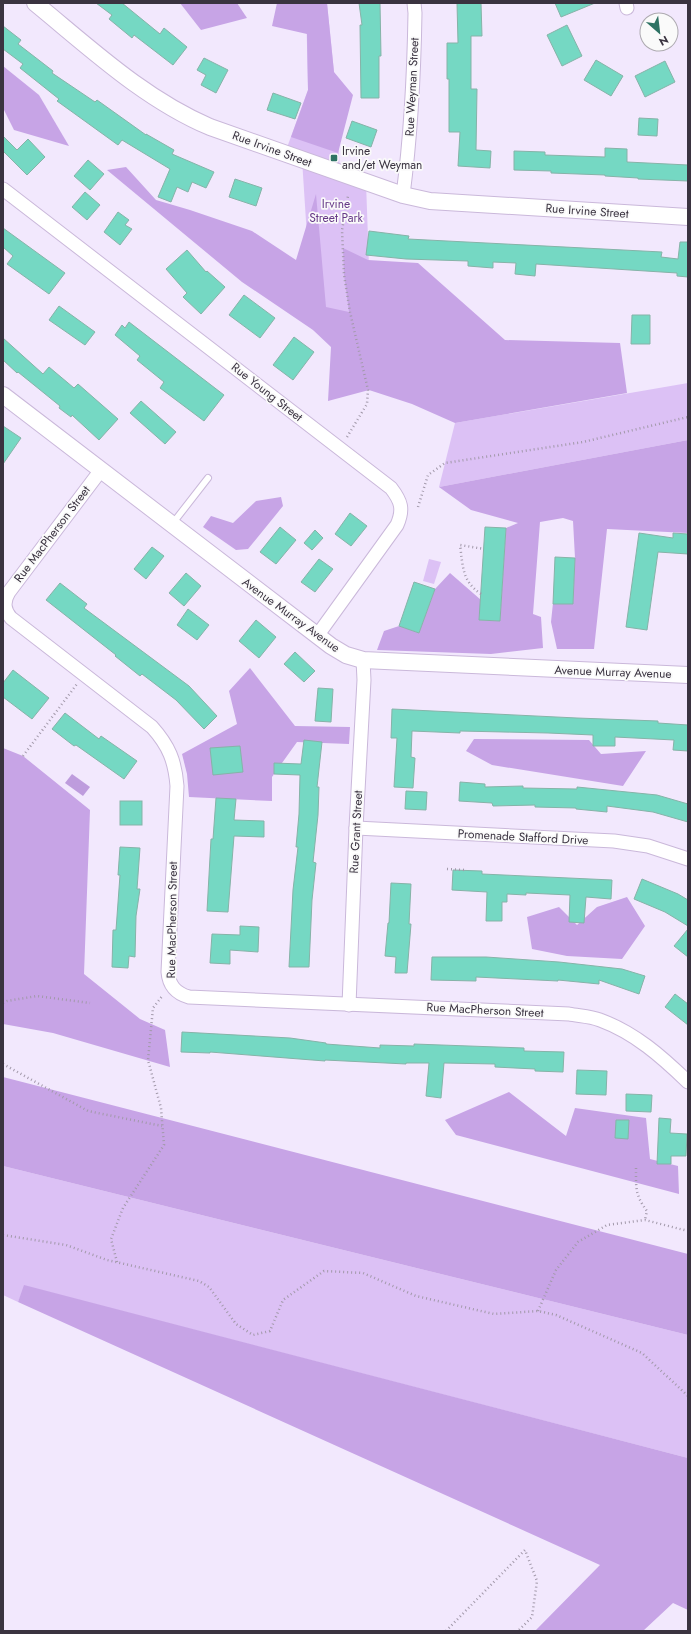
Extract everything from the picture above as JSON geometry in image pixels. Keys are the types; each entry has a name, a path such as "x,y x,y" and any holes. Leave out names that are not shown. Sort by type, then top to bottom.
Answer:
{"street":[{"name":"Rue Irvine Street","path":"35,3 134,83 159,101 186,117 210,127 403,195 430,201 688,217"},
{"name":"Rue Weyman Street","path":"403,195 409,150 413,95 416,13 414,3"},
{"name":"Rue Young Street","path":"3,189 391,488 396,494 401,508 401,515 397,524 317,636"},
{"name":"Avenue Murray Avenue","path":"3,395 317,636 346,655 363,660 688,675"},
{"name":"Rue MacPherson Street","path":"101,470 9,592 4,602 5,608 11,618 84,676 152,727 163,739 170,753 175,768 177,786 168,972 171,986 182,995 189,996 349,1005 569,1014 598,1019 629,1033 646,1044 688,1082"},
{"name":"Rue Grant Street","path":"349,1005 364,680 363,660"},
{"name":"Promenade Stafford Drive","path":"356,828 614,841 654,847 688,858"}],"lane":[{"path":"172,524 208,478"}],"path":[{"path":"346,438 367,404 368,390 350,312 344,275 342,230 348,196"},
{"path":"418,507 428,475 445,463 583,442 688,417"},
{"path":"481,594 471,587 464,574 460,545 484,549"},
{"path":"23,756 84,676"},
{"path":"447,869 466,870"},
{"path":"117,1262 111,1239 123,1208 164,1145 162,1108 148,1060 153,1008 171,986"},
{"path":"3,1003 37,996 90,1003"},
{"path":"3,1064 88,1111 162,1126"},
{"path":"636,1168 636,1185 639,1200 647,1211 645,1220"},
{"path":"538,1311 556,1270 578,1242 607,1225 645,1220 688,1231"},
{"path":"3,1235 66,1245 117,1262 199,1281 209,1287 236,1324 253,1335 270,1331 283,1300 324,1271 363,1273 416,1296 494,1314 538,1311 556,1315 642,1353 688,1396"},
{"path":"446,1631 525,1550 537,1581 532,1617 518,1631"}],"green space":[{"name":"Irvine Street Park","path":"306,3 327,3 334,72 340,172 366,182 372,352 313,330 302,159 285,153 308,90"},
{"path":"688,383 688,440 439,487 455,423"},
{"path":"429,559 441,562 434,584 423,581"},
{"path":"3,1166 688,1335 688,1458 25,1286 18,1302 3,1295"}],"shaded area":[{"path":"180,3 237,3 247,18 201,30"},
{"path":"277,3 327,3 334,72 353,95 338,153 291,137 308,90 307,34 272,26"},
{"path":"3,66 39,95 69,146 14,130 3,108"},
{"path":"126,167 156,200 252,231 296,260 316,194 326,307 349,312 344,275 343,248 368,260 418,263 505,340 620,343 627,393 455,423 412,404 369,390 328,401 331,347 313,330 242,282 107,170"},
{"path":"688,440 688,533 607,529 594,649 557,649 551,622 553,603 573,604 575,558 573,521 563,518 540,522 533,614 541,617 543,648 491,654 377,650 384,631 399,626 419,633 435,589 450,573 481,600 479,620 500,621 506,528 518,523 471,510 439,487"},
{"path":"281,497 283,506 248,549 236,550 203,527 211,516 233,523 256,501"},
{"path":"250,668 295,726 350,727 349,744 297,742 272,777 272,801 189,797 187,774 182,754 237,724 229,691"},
{"path":"474,739 589,740 601,754 646,751 623,786 492,765 466,751"},
{"path":"3,748 23,756 90,810 84,974 140,1019 165,1030 170,1067 53,1033 3,1024"},
{"path":"72,774 90,787 83,796 65,783"},
{"path":"627,897 645,926 622,959 567,956 532,949 527,917 559,907 577,925 597,907"},
{"path":"3,1077 688,1254 688,1335 3,1166"},
{"path":"509,1092 566,1136 575,1108 646,1118 650,1159 678,1166 679,1194 456,1135 445,1120"},
{"path":"24,1285 688,1458 688,1610 673,1603 643,1631 535,1631 600,1565 18,1302"}],"building":[{"path":"96,3 122,3 160,34 164,28 187,47 173,65 134,35 132,38 109,19 112,15"},
{"path":"359,3 380,3 381,56 379,56 379,98 361,98 360,25 362,25"},
{"path":"457,3 481,3 482,36 471,36 471,89 477,89 476,150 491,151 490,168 458,166 460,132 449,132 447,43 458,43"},
{"path":"555,3 595,3 561,17"},
{"path":"567,25 582,56 562,66 547,35"},
{"path":"3,26 21,40 18,44 53,71 52,73 95,102 97,100 146,135 174,150 172,154 214,172 206,188 192,182 188,192 177,187 171,202 158,197 170,169 122,140 118,145 57,101 59,99 20,68 23,64 3,49"},
{"path":"204,58 228,70 216,93 201,85 206,75 197,70"},
{"path":"596,60 623,76 611,96 584,80"},
{"path":"665,61 675,82 645,97 635,76"},
{"path":"273,93 301,103 295,119 267,110"},
{"path":"639,118 658,119 657,136 638,135"},
{"path":"352,121 377,130 371,147 346,138"},
{"path":"3,136 17,150 28,139 45,157 27,175 3,151"},
{"path":"605,148 627,149 627,162 688,165 688,181 551,173 551,171 514,170 514,151 545,152 545,155 605,157"},
{"path":"88,160 104,174 90,190 74,176"},
{"path":"235,179 262,188 256,206 229,197"},
{"path":"85,192 100,205 87,220 72,207"},
{"path":"118,212 129,220 125,225 132,229 120,245 104,232"},
{"path":"3,228 65,273 49,294 7,264 13,256 3,247"},
{"path":"369,231 409,236 408,239 662,252 661,257 678,259 680,242 688,242 688,277 677,276 677,273 536,264 535,276 515,274 516,263 493,262 493,268 468,266 468,261 406,259 366,255"},
{"path":"187,250 206,272 207,271 225,287 201,314 183,297 187,293 166,269"},
{"path":"244,295 275,318 260,338 229,315"},
{"path":"59,306 95,332 85,345 49,320"},
{"path":"632,315 650,315 650,344 631,344"},
{"path":"129,322 224,395 204,421 160,388 164,382 137,360 140,356 115,335 122,325 125,328"},
{"path":"294,337 314,352 293,380 273,365"},
{"path":"3,338 43,374 49,367 74,388 78,384 118,419 99,440 72,415 71,417 59,408 60,406 18,372 17,373 3,360"},
{"path":"141,401 176,432 165,444 130,413"},
{"path":"3,426 21,438 3,464"},
{"path":"350,513 367,526 351,546 335,534"},
{"path":"280,527 296,540 276,564 260,552"},
{"path":"485,527 506,528 500,621 479,620"},
{"path":"315,530 323,538 312,550 304,543"},
{"path":"639,533 673,538 673,533 688,534 688,554 658,552 647,630 626,627"},
{"path":"152,547 164,556 146,579 134,569"},
{"path":"555,557 575,558 573,604 553,604"},
{"path":"319,559 333,569 315,592 301,582"},
{"path":"186,573 201,586 184,606 169,593"},
{"path":"414,582 435,589 419,633 399,626"},
{"path":"60,583 87,604 84,608 189,686 217,716 204,729 176,700 142,674 140,676 115,656 116,655 46,600"},
{"path":"188,609 209,625 197,640 177,625"},
{"path":"256,620 276,637 259,658 239,641"},
{"path":"295,652 315,671 304,682 284,664"},
{"path":"13,670 49,698 32,719 3,697 3,683"},
{"path":"318,688 333,689 331,722 315,721"},
{"path":"392,709 658,721 658,723 688,725 688,751 673,750 674,740 615,737 615,746 593,746 593,735 412,731 411,757 415,758 413,788 394,787 397,738 391,738"},
{"path":"65,713 99,739 101,736 137,761 124,779 76,745 74,746 52,729"},
{"path":"304,740 322,742 317,787 319,787 318,815 313,862 316,863 312,900 309,967 289,967 293,890 298,847 296,847 300,775 274,774 274,763 301,764"},
{"path":"240,746 243,772 213,775 210,748"},
{"path":"460,782 485,784 485,787 523,786 523,788 577,789 577,787 657,795 688,804 688,822 653,812 607,806 607,812 576,808 535,807 535,805 493,806 492,803 459,801"},
{"path":"406,791 427,792 426,810 405,809"},
{"path":"216,798 236,799 234,820 264,821 264,837 234,836 228,912 207,911 211,839 213,839"},
{"path":"120,801 142,801 142,825 120,825"},
{"path":"120,847 140,848 137,889 140,889 136,916 135,957 129,956 128,968 112,967 113,930 116,930 120,875 118,875"},
{"path":"453,870 482,871 482,874 612,880 611,899 586,897 584,923 569,922 570,895 526,893 526,895 507,894 507,902 502,902 502,921 486,921 487,892 452,890"},
{"path":"642,879 678,894 688,900 688,926 665,912 634,899"},
{"path":"391,883 411,884 409,924 411,924 407,973 395,973 396,957 385,956 389,923"},
{"path":"240,926 259,927 258,952 230,950 230,964 210,963 212,934 240,935"},
{"path":"688,929 688,957 674,946"},
{"path":"432,957 486,957 559,962 622,969 645,976 639,994 599,980 599,984 558,980 476,977 476,981 431,980"},
{"path":"675,994 688,1004 688,1025 665,1007"},
{"path":"182,1032 290,1038 326,1044 380,1048 380,1045 414,1046 414,1044 524,1048 524,1051 564,1052 563,1072 495,1067 495,1064 444,1063 441,1098 426,1096 429,1063 406,1064 325,1061 210,1052 181,1052"},
{"path":"577,1070 607,1071 606,1095 576,1094"},
{"path":"626,1094 652,1095 651,1112 626,1111"},
{"path":"659,1118 671,1119 670,1133 687,1134 686,1156 671,1156 671,1164 657,1164"},
{"path":"616,1120 629,1120 628,1139 615,1138"}],"place":[{"name":"Irvine and/et Weyman","path":"334,158"}]}
